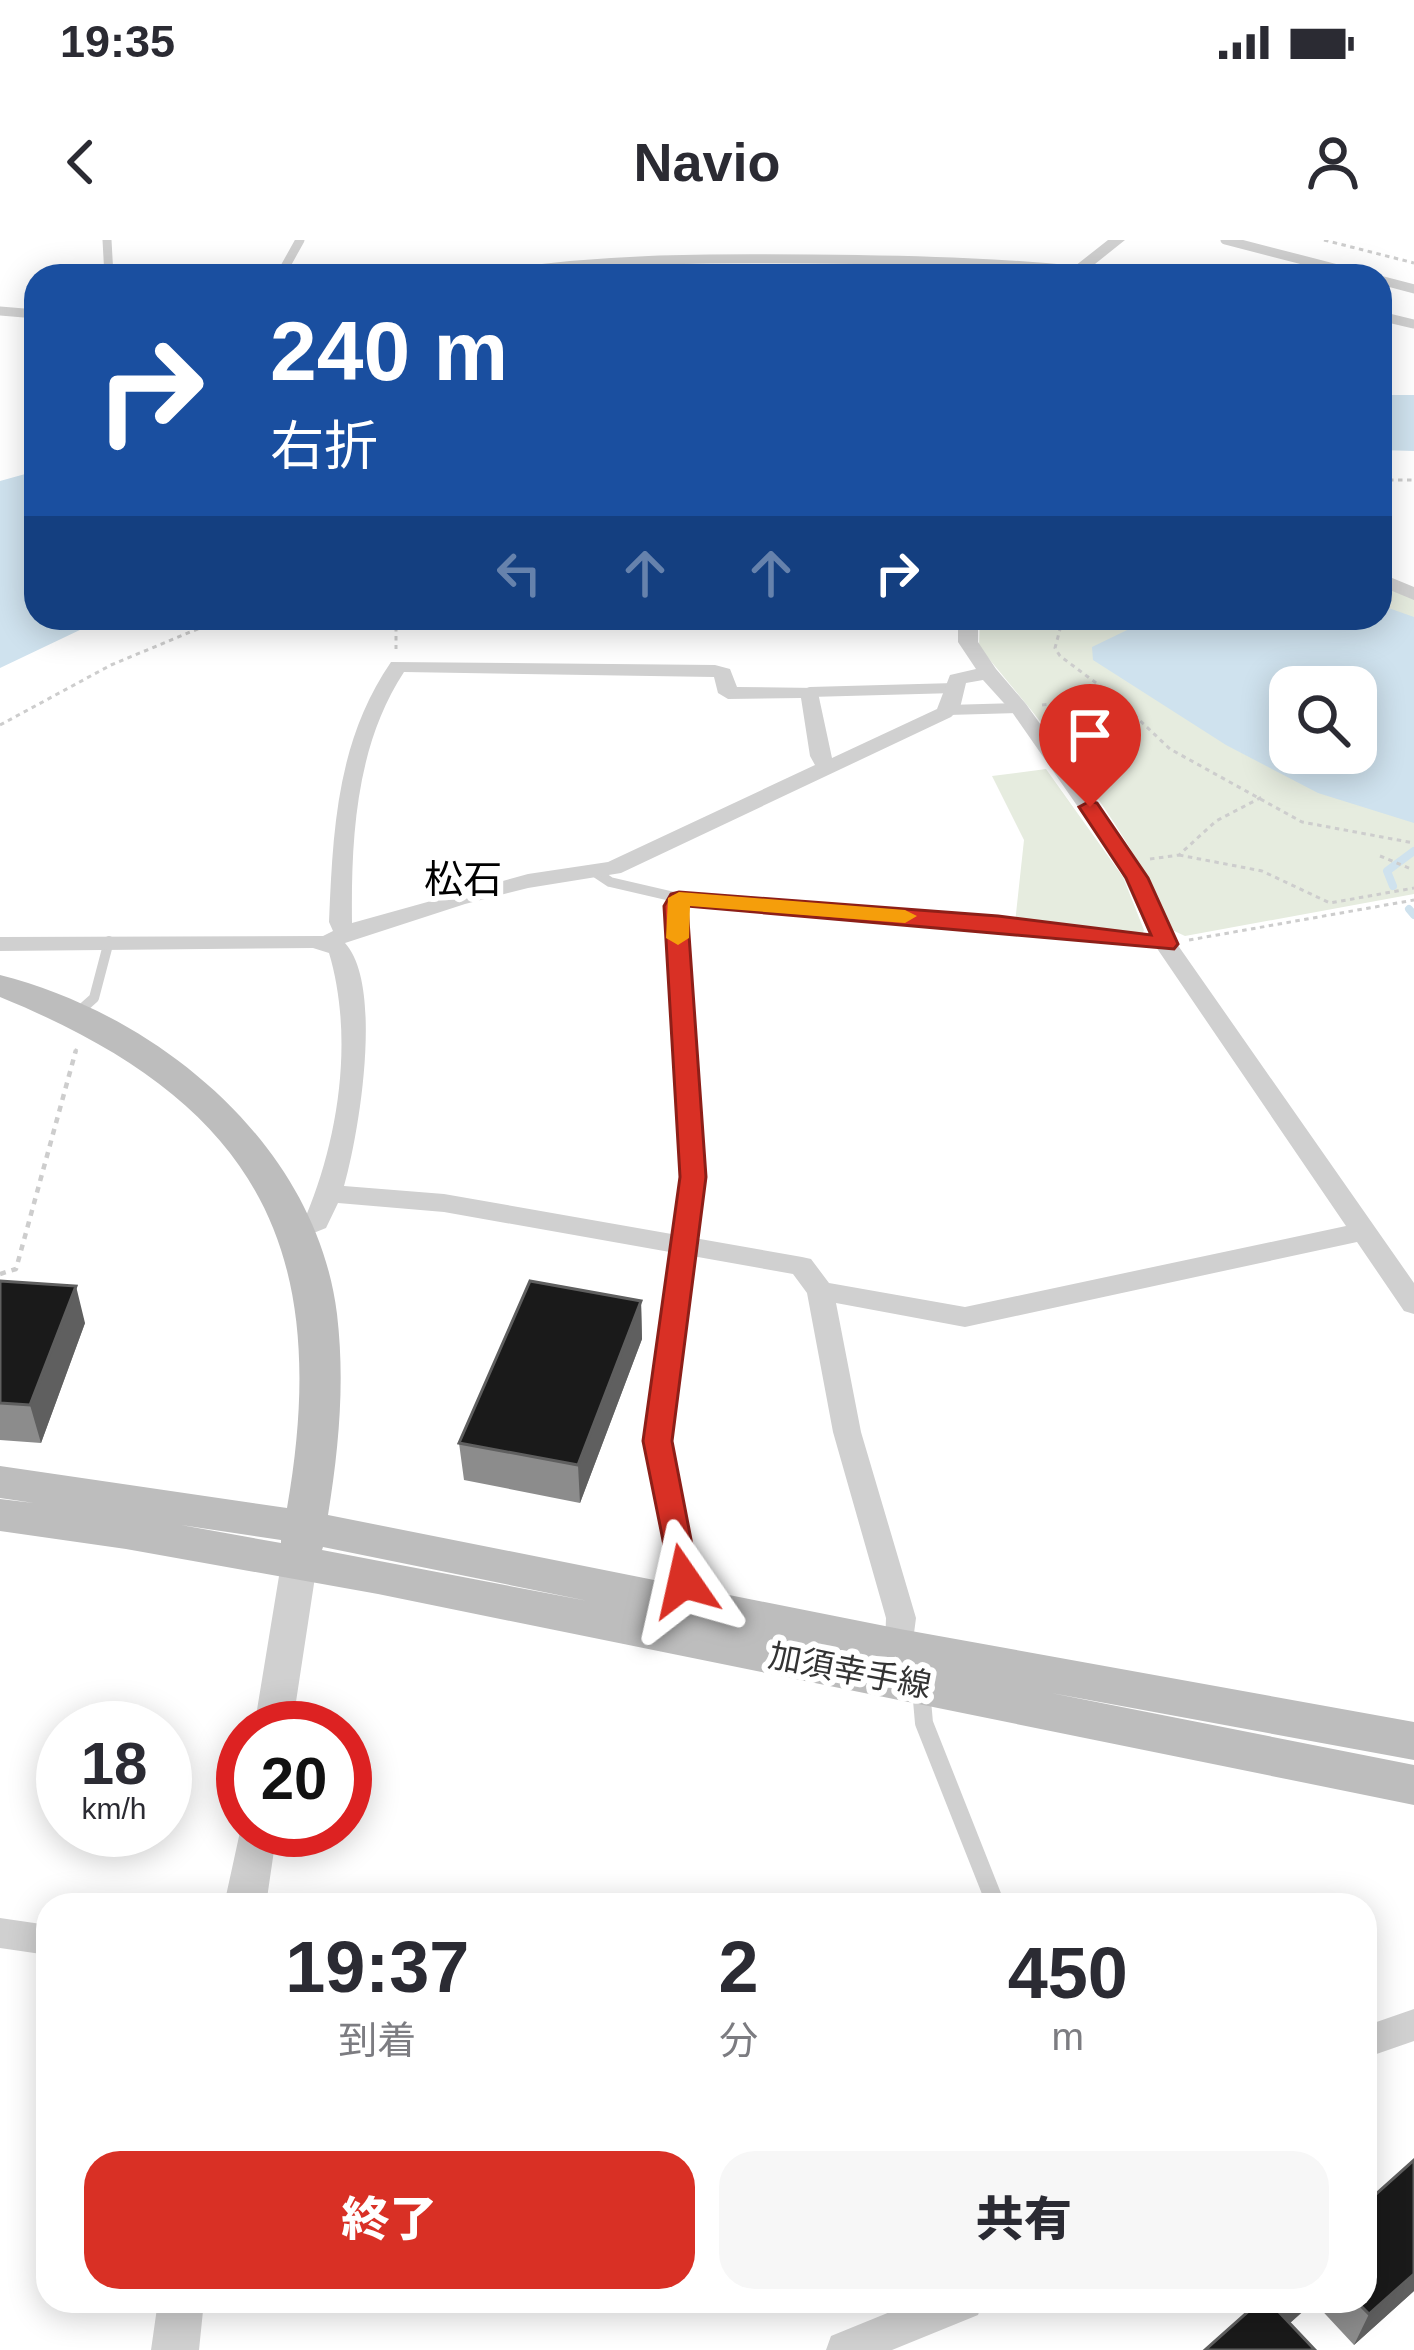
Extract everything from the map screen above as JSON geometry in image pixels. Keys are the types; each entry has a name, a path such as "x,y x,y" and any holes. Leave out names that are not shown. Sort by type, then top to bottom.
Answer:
{"main road":[{"path":"0,986 83,1018 156,1058 227,1122 256,1156 296,1231 309,1269 321,1350 320,1411 302,1546"},
{"name":"加須幸手線","path":"0,1482 911,1666 1414,1785"},
{"name":"加須幸手線","path":"0,1515 126,1532 302,1546"},
{"name":"加須幸手線","path":"911,1666 1414,1741"}],"street":[{"path":"1086,264 1117,240"},
{"path":"968,630 968,642 988,673 1019,708 1127,863 1166,944 1414,1304"},
{"path":"296,1231 317,1222 331,1194 352,1030 344,961 336,938 352,769 378,696 398,666 715,671 723,674 728,693 810,692 820,756 827,767"},
{"path":"0,944 336,938 528,881 614,868 827,767 951,699 957,679 988,673"},
{"path":"331,1194 444,1203 802,1266 820,1291 847,1432 911,1666"},
{"path":"820,1291 965,1317 1364,1231"},
{"path":"277,1701 302,1546"},
{"path":"246,1893 252,1857"},
{"path":"0,1933 36,1938"},
{"path":"1377,2038 1414,2025"},
{"path":"175,2350 180,2313"},
{"path":"845,2350 935,2313"}],"lane":[{"path":"1225,240 1318,264"},
{"path":"552,264 624,258 948,258 1020,264"},
{"path":"810,692 951,699 1019,708"},
{"path":"595,872 610,882 679,898 998,923 1166,944"},
{"path":"679,898 693,1177 658,1441 684,1581"},
{"path":"83,1018 94,998 109,941"},
{"path":"911,1666 924,1723 991,1893"}],"path":[{"path":"1324,240 1414,263"},
{"path":"0,725 111,665 195,630"},
{"path":"396,630 398,666"},
{"path":"1057,630 1055,647 1060,656 1115,697 1170,749 1302,822 1414,843"},
{"path":"1019,708 1115,697"},
{"path":"1179,855 1216,821 1262,797"},
{"path":"1138,861 1179,855 1262,871 1330,903 1414,888"},
{"path":"1380,856 1411,869"},
{"path":"1166,944 1414,899"},
{"path":"0,1274 16,1269 83,1018"}],"shaded area":[{"path":"1392,589 1414,599 1414,894 1185,936 1172,930 1111,817 979,647 980,630 1392,630"},
{"path":"1046,769 1123,877 1144,930 1141,938 1015,923 1024,840 992,776"}],"water":[{"path":"1392,395 1414,395 1414,451 1392,450"},
{"path":"24,474 24,630 80,630 0,668 0,481"},
{"path":"1392,609 1414,617 1414,823 1318,793 1282,774 1377,774 1377,666 1269,666 1269,767 1093,660 1092,647 1127,630 1392,630"}],"building":[{"path":"0,1281 76,1286 30,1405 0,1403"},
{"path":"530,1281 641,1301 578,1465 459,1443"},
{"path":"1414,2160 1414,2274 1377,2307 1377,2193"},
{"path":"1247,2313 1280,2313 1315,2350 1205,2350"}],"waterway":[{"path":"1393,886 1387,871 1414,851"},
{"path":"1409,909 1414,915"}],"slow traffic":[{"path":"678,938 679,898 905,916"}],"district":[{"name":"松石","path":"463,879"}],"route":[{"path":"684,1581 658,1441 693,1177 679,898 998,923 1166,944 1137,878 1090,807"}]}
